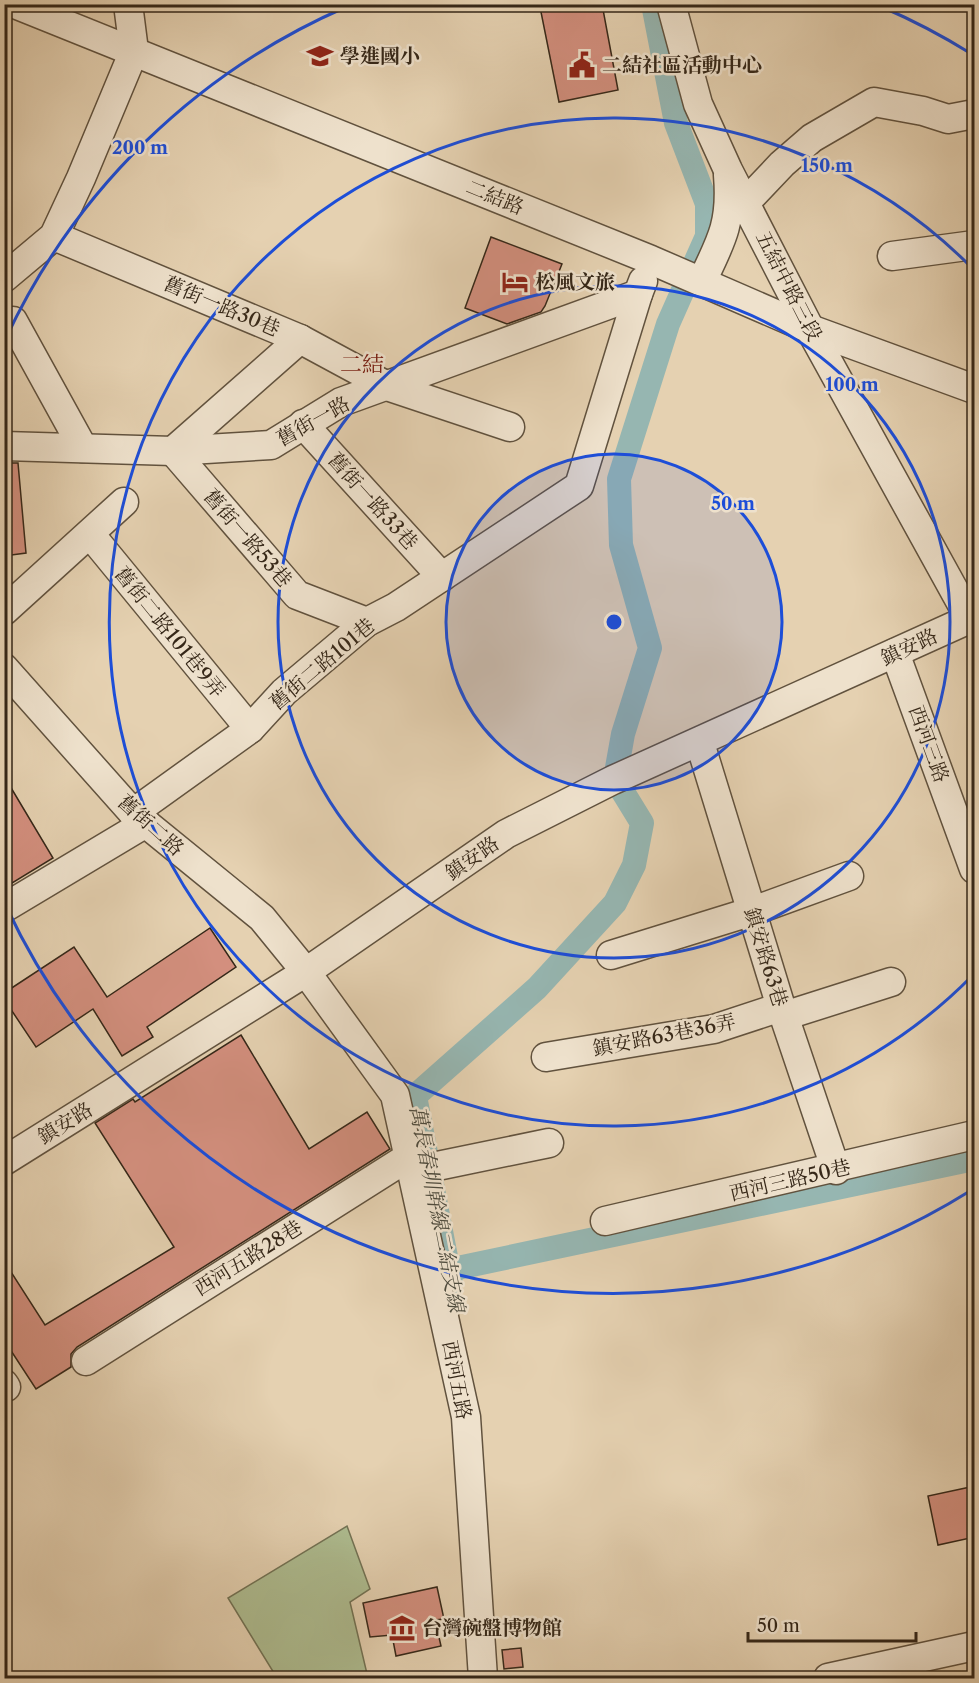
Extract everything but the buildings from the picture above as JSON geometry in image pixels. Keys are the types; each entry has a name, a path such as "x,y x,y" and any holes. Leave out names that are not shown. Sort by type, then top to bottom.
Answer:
{"street":[{"name":"二結路","path":"15,4 680,272 810,329 975,389"},
{"path":"4,278 54,236 134,51 128,4"},
{"name":"五結中路三段","path":"671,4 698,104 728,170 810,329 972,618"},
{"path":"746,202 782,164 812,138 874,102 923,111 948,119 975,114"},
{"path":"638,294 680,272 721,242 731,206 728,170"},
{"name":"舊街一路30巷","path":"54,236 300,339 387,386 510,427"},
{"path":"892,256 975,245"},
{"name":"舊街一路","path":"4,446 173,451 271,445 340,402 638,294"},
{"name":"舊街二路101巷","path":"6,904 139,818 250,729 284,692 367,622 396,607 579,486 638,294"},
{"path":"13,321 83,448"},
{"path":"173,451 300,339"},
{"name":"舊街一路33巷","path":"303,424 442,577"},
{"name":"舊街一路53巷","path":"173,451 297,595 367,622"},
{"path":"4,611 124,502"},
{"name":"舊街二路101巷9弄","path":"90,534 250,729"},
{"name":"鎮安路","path":"4,1161 306,972 506,834 613,780 972,618"},
{"name":"西河三路","path":"895,653 975,869"},
{"name":"舊街二路","path":"4,668 139,818 262,918 306,972"},
{"name":"鎮安路63巷","path":"699,743 753,911 782,1012 836,1170"},
{"path":"611,955 753,911 849,876"},
{"name":"西河五路","path":"306,972 395,1095 412,1163 466,1417 483,1678"},
{"name":"鎮安路63巷36弄","path":"546,1057 714,1029 891,982"},
{"name":"西河三路50巷","path":"604,1221 836,1170 975,1135"},
{"name":"西河五路28巷","path":"86,1361 412,1163 443,1164 549,1143"},
{"path":"828,1678 975,1646"}],"green space":[{"path":"347,1526 370,1589 350,1602 368,1678 277,1678 228,1598"}],"waterway":[{"name":"萬長春圳幹線二結支線","path":"451,1283 415,1096 537,988 615,903 634,865 642,823 615,779 623,734 650,648 621,545 619,479 668,324 707,236 707,204 676,123 653,4"},
{"path":"448,1270 974,1159"}],"place":[{"name":"學進國小","path":"320,56"},
{"name":"二結社區活動中心","path":"582,65"},
{"name":"松風文旅","path":"515,282"},
{"name":"台灣碗盤博物館","path":"402,1628"}],"district":[{"name":"二結","path":"362,364"}]}
